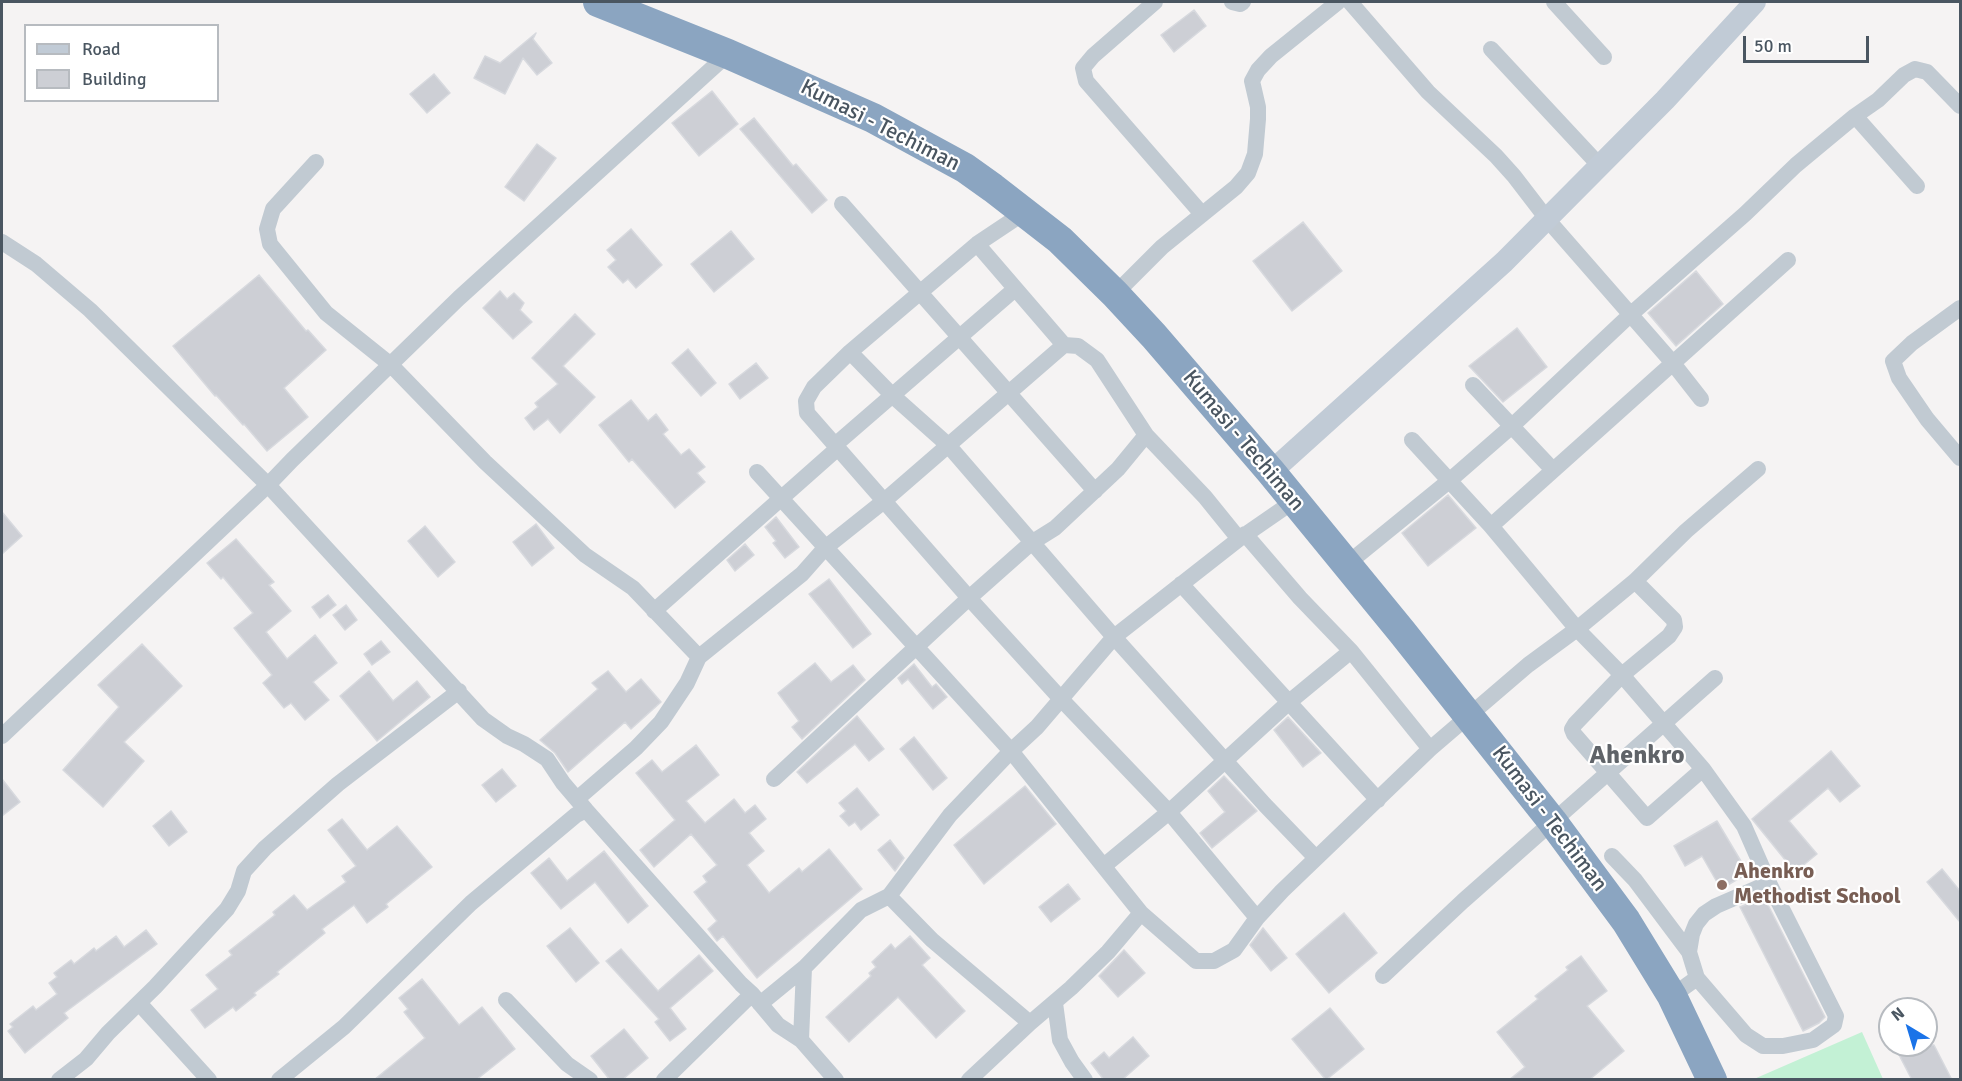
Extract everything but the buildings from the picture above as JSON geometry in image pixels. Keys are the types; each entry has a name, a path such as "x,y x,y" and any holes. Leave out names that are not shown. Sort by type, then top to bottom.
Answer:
{"highway":[{"name":"Kumasi - Techiman","path":"598,2 728,54 873,118 965,168 1060,240 1154,336 1271,472 1469,715 1552,821 1626,921 1672,996 1712,1080"}],"main road":[{"path":"1271,472 1504,262 1665,100 1755,2"}],"street":[{"path":"1155,2 1093,56 1083,68 1086,81 1202,214"},
{"path":"1232,2 1240,4 1243,2"},
{"path":"1115,294 1162,247 1236,187 1248,173 1255,154 1258,107 1252,81 1258,70 1271,56 1338,2"},
{"path":"1350,2 1428,92 1502,163 1701,399"},
{"path":"1554,2 1604,57"},
{"path":"1491,49 1600,166"},
{"path":"2,736 268,485 459,298 728,54"},
{"path":"1347,564 1512,426 1629,315 1745,214 1796,165 1878,100 1904,75 1915,69 1927,72 1960,106"},
{"path":"1855,116 1917,186"},
{"path":"316,162 273,209 267,229 270,244 326,313 391,365 493,470 585,555 633,588 699,657"},
{"path":"842,204 1095,491"},
{"path":"1025,212 977,244 850,352 814,387 806,401 807,413 969,598 1169,812 1257,918"},
{"path":"2,242 36,264 90,310 268,485 483,719 547,759 581,804 741,984 778,1025 801,1040 836,1080"},
{"path":"977,244 1064,345"},
{"path":"1491,526 1788,260"},
{"path":"654,611 1015,289"},
{"path":"1960,308 1912,343 1893,361 1899,378 1927,419 1960,458"},
{"path":"279,1080 344,1027 471,903 576,815 581,804 661,722 687,683 699,657 802,574 825,548 884,501 1064,345 1078,346 1097,360 1146,435 1351,651 1430,749"},
{"path":"850,352 893,396 948,445 1114,637 1316,858"},
{"path":"1473,385 1553,470"},
{"path":"774,779 969,598 1031,543 1055,528 1118,470 1146,435"},
{"path":"1412,440 1491,526 1577,629 1622,675 1703,769 1744,826 1768,883 1836,1016 1834,1025 1813,1040 1784,1046 1763,1046 1746,1035 1697,978 1689,952 1635,880 1612,856"},
{"path":"757,472 1011,751 1105,865 1141,913 1196,961 1214,961 1234,950 1257,918 1430,749 1528,665 1577,629 1635,581 1686,531 1758,469"},
{"path":"664,1080 756,999 804,968 861,910 889,896 950,815 1011,751 1038,727 1114,637 1242,536 1294,501"},
{"path":"1635,581 1674,620 1675,627 1669,636 1622,675 1572,729 1642,815 1647,818 1703,769"},
{"path":"1181,584 1378,800"},
{"path":"1105,865 1169,812 1288,703 1351,651"},
{"path":"1383,976 1552,821 1715,678"},
{"path":"59,1080 86,1059 227,909 238,891 244,871 265,848 338,784 459,691"},
{"path":"1689,952 1692,934 1704,914 1716,906 1768,883"},
{"path":"889,896 932,940 1030,1023"},
{"path":"969,1080 1108,952 1141,913"},
{"path":"801,1040 804,968"},
{"path":"1672,996 1697,978"},
{"path":"506,1000 567,1064 590,1080"},
{"path":"138,1003 209,1080"},
{"path":"1055,1003 1060,1040 1085,1080"}],"green space":[{"path":"1862,1032 1883,1079 1754,1079"}],"place":[{"name":"Ahenkro Methodist School","path":"1722,885"}],"district":[{"name":"Ahenkro","path":"1637,756"}]}
